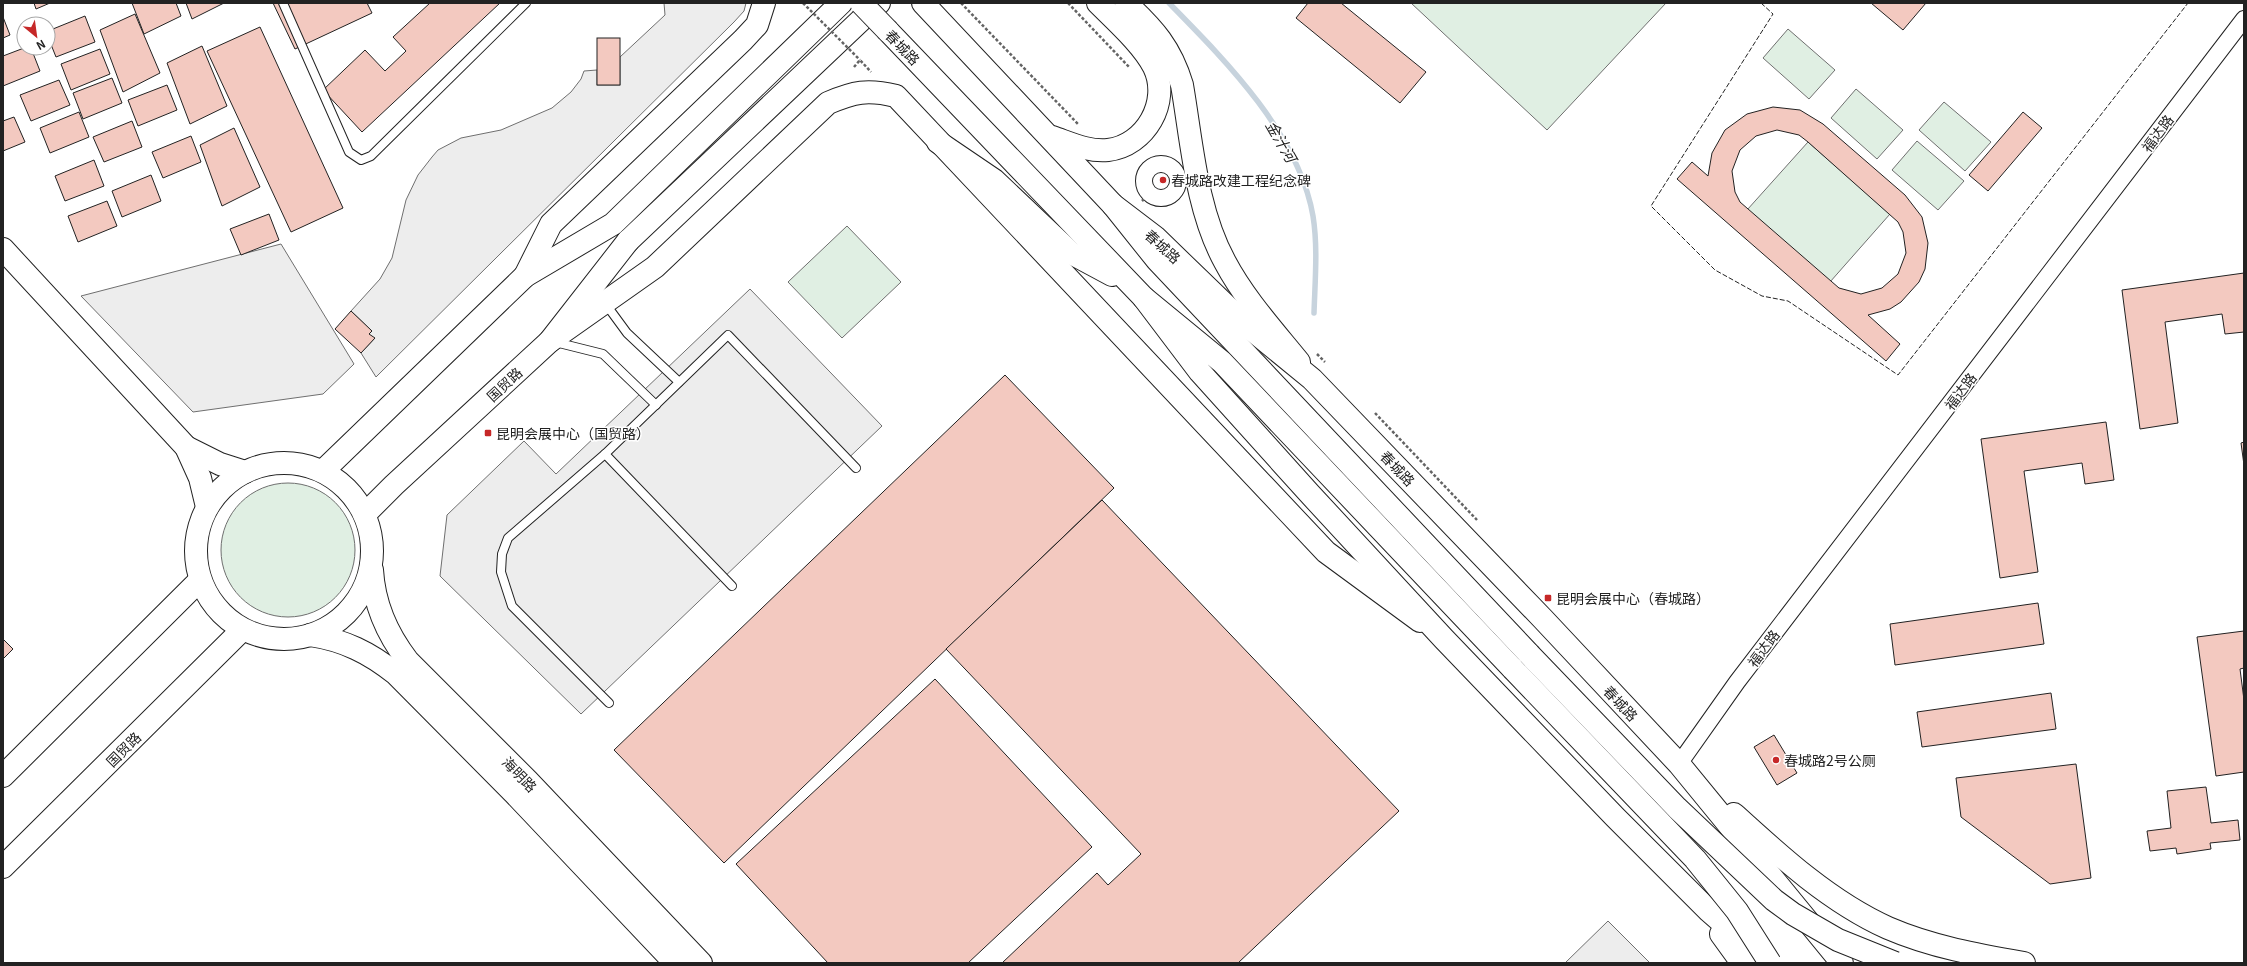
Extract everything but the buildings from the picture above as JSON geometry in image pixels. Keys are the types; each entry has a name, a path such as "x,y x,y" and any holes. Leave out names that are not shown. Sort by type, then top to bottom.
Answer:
{"main road":[{"path":"525,276 551,224 743,40 756,24 764,3"},
{"path":"323,471 525,276 614,224 841,3"},
{"name":"春城路","path":"861,3 1144,298 1200,372 1444,638 1622,824 1709,911 1769,963"},
{"name":"国贸路","path":"365,514 394,485 550,341 628,241 879,3"},
{"path":"1049,136 1085,149 1109,150 1131,142 1140,134 1154,115 1159,92 1154,68 1147,56 1098,3"},
{"path":"1126,3 1160,37 1177,68 1182,85 1204,210 1224,261 1250,301 1320,372"},
{"name":"春城路","path":"924,5 1113,205 1155,237 1246,324 1320,372 1538,613 1679,764 1842,963"},
{"path":"550,341 655,267 828,103 850,94 864,92 877,92 896,96 1326,552 1444,638"},
{"path":"938,142 994,180 1071,253 1128,283"},
{"path":"1113,205 1157,260 1529,654 1672,803 1774,900 1838,940 1895,963"},
{"path":"3,250 186,447 200,478 207,507"},
{"path":"1144,298 1222,362 1700,865 1737,911 1769,963"},
{"path":"186,447 220,464 245,472"},
{"name":"海明路","path":"675,963 514,793 396,674 382,663 354,646 325,637 310,635 296,639 269,639 242,630 224,617 210,600 200,580 196,549 198,530 207,507 223,487 245,472 271,464 298,463 323,471 348,489 365,514 372,540 374,591 381,615 397,647 408,661 528,781 701,963"},
{"path":"310,635 323,631 348,614 362,593 372,567"},
{"path":"3,776 200,580"},
{"name":"国贸路","path":"3,867 242,630"},
{"path":"1679,764 1791,864 1859,912 1887,927 1915,938 1955,950 2024,963"},
{"path":"1622,824 1725,939 1742,963"}],"street":[{"name":"福达路","path":"1679,764 1737,682 2244,19"}],"lane":[{"path":"283,3 349,152 361,160 371,156 526,3"},
{"path":"605,303 627,333 679,382"},
{"path":"609,703 512,606 501,572 502,554 508,538 605,454 728,335 856,468"},
{"path":"550,341 602,354 656,405"},
{"path":"605,454 732,586"}],"path":[{"path":"803,3 860,60 854,67"},
{"path":"961,3 1072,119 1084,128"},
{"path":"1068,3 1132,71"},
{"path":"1312,348 1320,372"},
{"path":"1373,411 1473,514 1482,527"}],"green space":[{"path":"1411,3 1666,3 1547,130"},
{"path":"1788,29 1835,70 1809,99 1763,58"},
{"path":"1856,89 1903,130 1877,159 1831,118"},
{"path":"1944,102 1991,142 1965,171 1919,130"},
{"path":"1917,141 1964,181 1938,210 1892,170"},
{"path":"1808,142 1890,214 1830,282 1747,210"},
{"path":"847,226 901,282 842,338 788,282"},
{"path":"281,483 295,483 314,488 336,502 350,524 354,537 354,563 350,576 336,598 314,612 295,617 281,617 262,612 240,598 226,576 221,557 221,543 226,524 240,502 262,488"}],"shaded area":[{"path":"664,3 746,3 744,11 734,22 376,377 361,353 374,339 369,334 372,331 351,311 380,279 392,258 406,200 418,175 438,150 461,138 501,130 552,108 571,92 581,79 584,71 597,70 597,85 620,85 620,57 665,15"},
{"path":"281,244 354,364 323,394 193,412 81,296"},
{"path":"750,289 882,426 581,714 440,576 447,515 524,441 556,474"},
{"path":"1608,921 1650,963 1565,963"}],"waterway":[{"name":"金汁河","path":"1169,3 1213,49 1257,100 1276,128 1292,156 1305,186 1315,228 1316,252 1314,313"}],"fence":[{"path":"1761,3 1773,14 1651,206 1715,270 1762,296 1788,301 1898,375 2188,3"}],"place":[{"name":"春城路改建工程纪念碑","path":"1163,180"},
{"name":"昆明会展中心（国贸路）","path":"488,433"},
{"name":"昆明会展中心（春城路）","path":"1548,598"},
{"name":"春城路2号公厕","path":"1776,760"}]}
